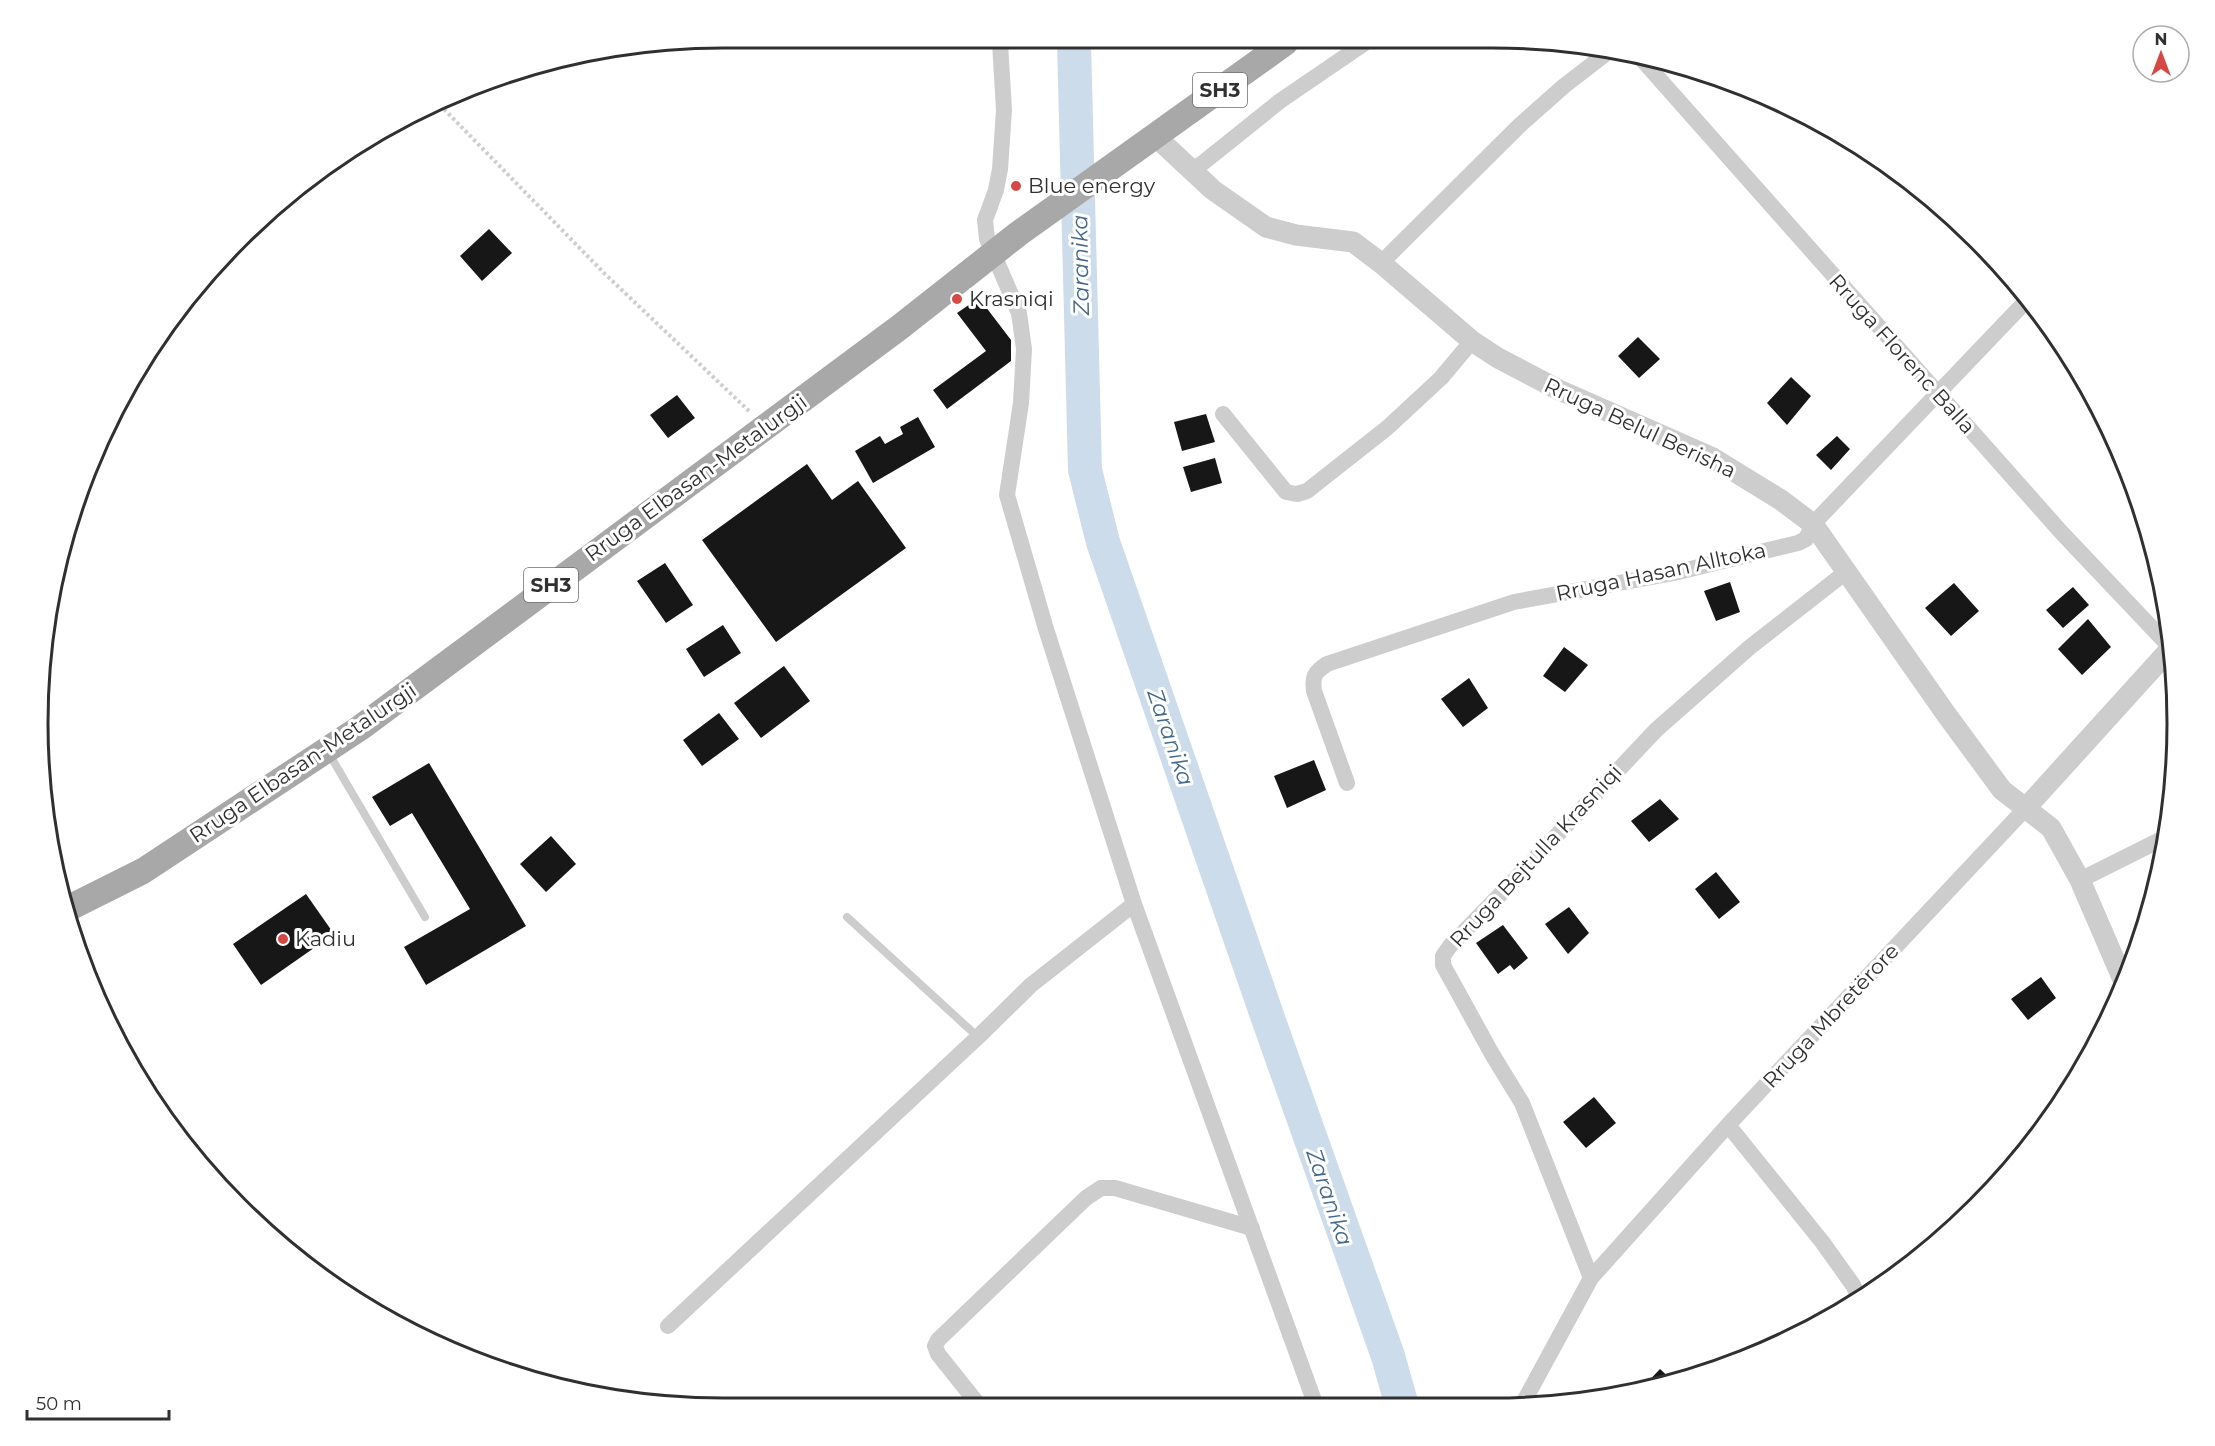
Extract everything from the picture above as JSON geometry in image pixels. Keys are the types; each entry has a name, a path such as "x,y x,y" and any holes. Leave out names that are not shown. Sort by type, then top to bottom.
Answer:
{"main road":[{"name":"SH3","path":"1145,143 1278,48"},
{"name":"Rruga Elbasan-Metalurgji","path":"73,906 143,871 360,728 900,327 1018,234 1145,143"}],"street":[{"path":"1000,48 1004,110 1000,169 986,220 987,239 1019,313 1024,349 1021,403 1007,495 1046,629 1134,904 1313,1398"},
{"path":"1191,171 1280,101 1358,48"},
{"path":"1380,263 1520,125 1564,86 1602,58"},
{"name":"Rruga Florenc Balla","path":"1648,67 2061,532 2161,638"},
{"name":"Rruga Belul Berisha","path":"1145,143 1191,171 1213,190 1266,227 1296,235 1353,242 1472,341 1498,358 1559,390 1711,457 1781,500 1813,524 2002,790 2051,828 2080,880 2119,972"},
{"name":"Rruga Hasan Alltoka","path":"1347,783 1314,691 1313,679 1316,671 1327,664 1514,602 1674,573 1798,543 1806,539 1813,524 2022,305"},
{"path":"1223,414 1286,492 1297,494 1307,491 1402,413 1442,378 1472,341"},
{"name":"Rruga Bejtulla Krasniqi","path":"1591,1278 1522,1103 1443,965 1443,956 1656,730 1750,647 1846,572"},
{"name":"Rruga Mbretërore","path":"1526,1397 1591,1278 1728,1125 2025,809 2163,656"},
{"path":"2080,880 2156,842"},
{"path":"668,1326 1031,985 1134,904"},
{"path":"1728,1125 1823,1243 1856,1291"},
{"path":"973,1398 938,1354 936,1346 938,1340 1086,1198 1101,1188 1115,1188 1252,1228"}],"lane":[{"path":"327,749 425,917"},
{"path":"847,917 978,1037"}],"path":[{"path":"444,109 605,274 765,427"}],"building":[{"path":"489,229 512,253 482,281 460,256"},
{"path":"979,298 1011,340 1011,361 947,409 933,390 986,351 957,313"},
{"path":"1638,337 1660,359 1639,378 1618,356"},
{"path":"1791,377 1811,396 1787,425 1767,403"},
{"path":"677,395 695,418 668,438 650,415"},
{"path":"1206,414 1215,442 1182,451 1174,422"},
{"path":"918,417 935,447 873,483 855,451 880,436 885,444 903,434 900,427"},
{"path":"1837,436 1850,449 1831,470 1816,455"},
{"path":"1215,458 1222,483 1191,492 1183,467"},
{"path":"807,464 832,500 858,481 906,548 776,642 702,540"},
{"path":"665,563 693,605 666,623 637,581"},
{"path":"1730,582 1740,612 1716,621 1704,591"},
{"path":"1954,583 1979,611 1951,636 1925,608"},
{"path":"2073,587 2089,605 2063,628 2046,610"},
{"path":"2088,619 2111,647 2082,675 2058,649"},
{"path":"723,625 741,653 704,677 686,649"},
{"path":"1564,647 1588,665 1565,692 1543,676"},
{"path":"784,666 810,701 761,738 734,703"},
{"path":"1469,678 1488,708 1463,727 1441,699"},
{"path":"719,713 739,739 702,766 683,740"},
{"path":"1314,760 1326,790 1287,808 1274,776"},
{"path":"429,763 526,926 426,985 404,947 470,909 412,813 390,826 372,797"},
{"path":"1660,799 1679,819 1649,842 1631,821"},
{"path":"551,836 576,864 546,892 520,864"},
{"path":"1716,872 1740,902 1719,919 1695,889"},
{"name":"Kadiu","path":"306,894 334,934 261,985 233,944"},
{"path":"1569,907 1589,933 1568,954 1545,924"},
{"path":"1503,925 1528,958 1514,970 1510,965 1498,974 1476,943"},
{"path":"2041,977 2056,998 2028,1020 2011,999"},
{"path":"1594,1097 1616,1123 1586,1148 1563,1122"},
{"path":"1660,1369 1667,1375 1651,1379"}],"waterway":[{"name":"Zaranika","path":"1074,48 1085,470 1103,542 1388,1356 1400,1398"}],"place":[{"name":"Blue energy","path":"1016,186"},
{"name":"Krasniqi","path":"957,299"},
{"name":"Kadiu","path":"283,939"}]}
